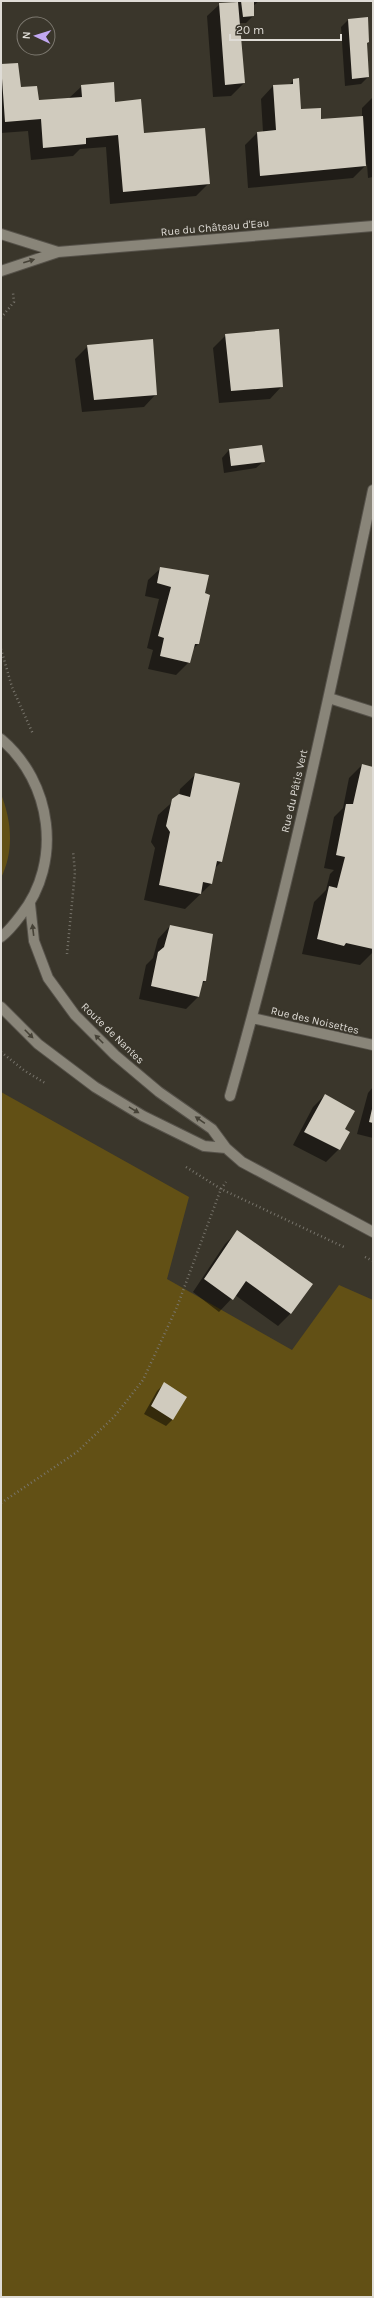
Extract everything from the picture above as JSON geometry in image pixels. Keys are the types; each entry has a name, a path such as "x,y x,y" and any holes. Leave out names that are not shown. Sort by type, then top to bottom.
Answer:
{"street":[{"name":"Rue du Château d'Eau","path":"1,271 58,252 373,226"},
{"name":"Rue du Château d'Eau","path":"1,234 58,252"},
{"name":"Rue du Pâtis Vert","path":"230,1096 252,1018 329,698 373,490"},
{"path":"329,698 373,712"},
{"path":"1,739 13,749 32,776 44,807 48,840 43,873 30,904 1,937"},
{"name":"Route de Nantes","path":"30,904 34,941 48,978 75,1015 115,1055 159,1092 212,1129 226,1148 242,1162 373,1232"},
{"path":"1,1007 38,1044 95,1087 143,1116 204,1146 226,1148"},
{"name":"Rue des Noisettes","path":"252,1018 373,1045"}],"path":[{"path":"1,1503 77,1452 114,1417 144,1380 177,1307 221,1189 242,1162"}],"shaded area":[{"path":"1,794 5,805 9,826 10,847 1,878"},
{"path":"1,1092 189,1197 167,1279 292,1350 339,1285 373,1300 373,2297 1,2297"}],"building":[{"path":"241,1 254,1 254,16 243,17"},
{"path":"238,2 245,83 225,85 219,3"},
{"path":"368,17 369,42 367,43 369,77 352,79 348,19"},
{"path":"18,63 21,87 37,86 39,100 82,97 81,85 114,82 115,102 141,99 144,133 205,128 210,184 123,192 118,135 86,138 86,144 43,148 41,119 5,122 1,64"},
{"path":"299,78 301,109 321,108 321,119 363,116 366,166 260,176 257,132 276,130 273,85 293,84 293,79"},
{"path":"279,329 283,387 231,391 225,334"},
{"path":"153,339 157,395 94,400 87,345"},
{"path":"262,445 265,462 231,466 229,449"},
{"path":"160,567 209,575 205,593 210,595 199,644 195,644 190,663 160,656 164,638 158,636 171,587 157,583"},
{"path":"362,764 373,767 373,949 346,943 344,946 317,939 329,886 337,888 345,857 336,855 346,804 353,804"},
{"path":"195,773 240,783 222,862 217,861 212,884 203,882 201,894 159,885 170,832 166,826 172,799 179,794 190,797"},
{"path":"170,925 213,934 206,981 203,981 199,997 151,986 158,952 164,947"},
{"path":"325,1094 355,1111 345,1129 350,1132 340,1150 304,1132"},
{"path":"373,1109 373,1123 369,1122"},
{"path":"237,1230 313,1284 291,1314 246,1281 233,1300 204,1279"},
{"path":"164,1382 187,1397 173,1420 151,1406"}]}
